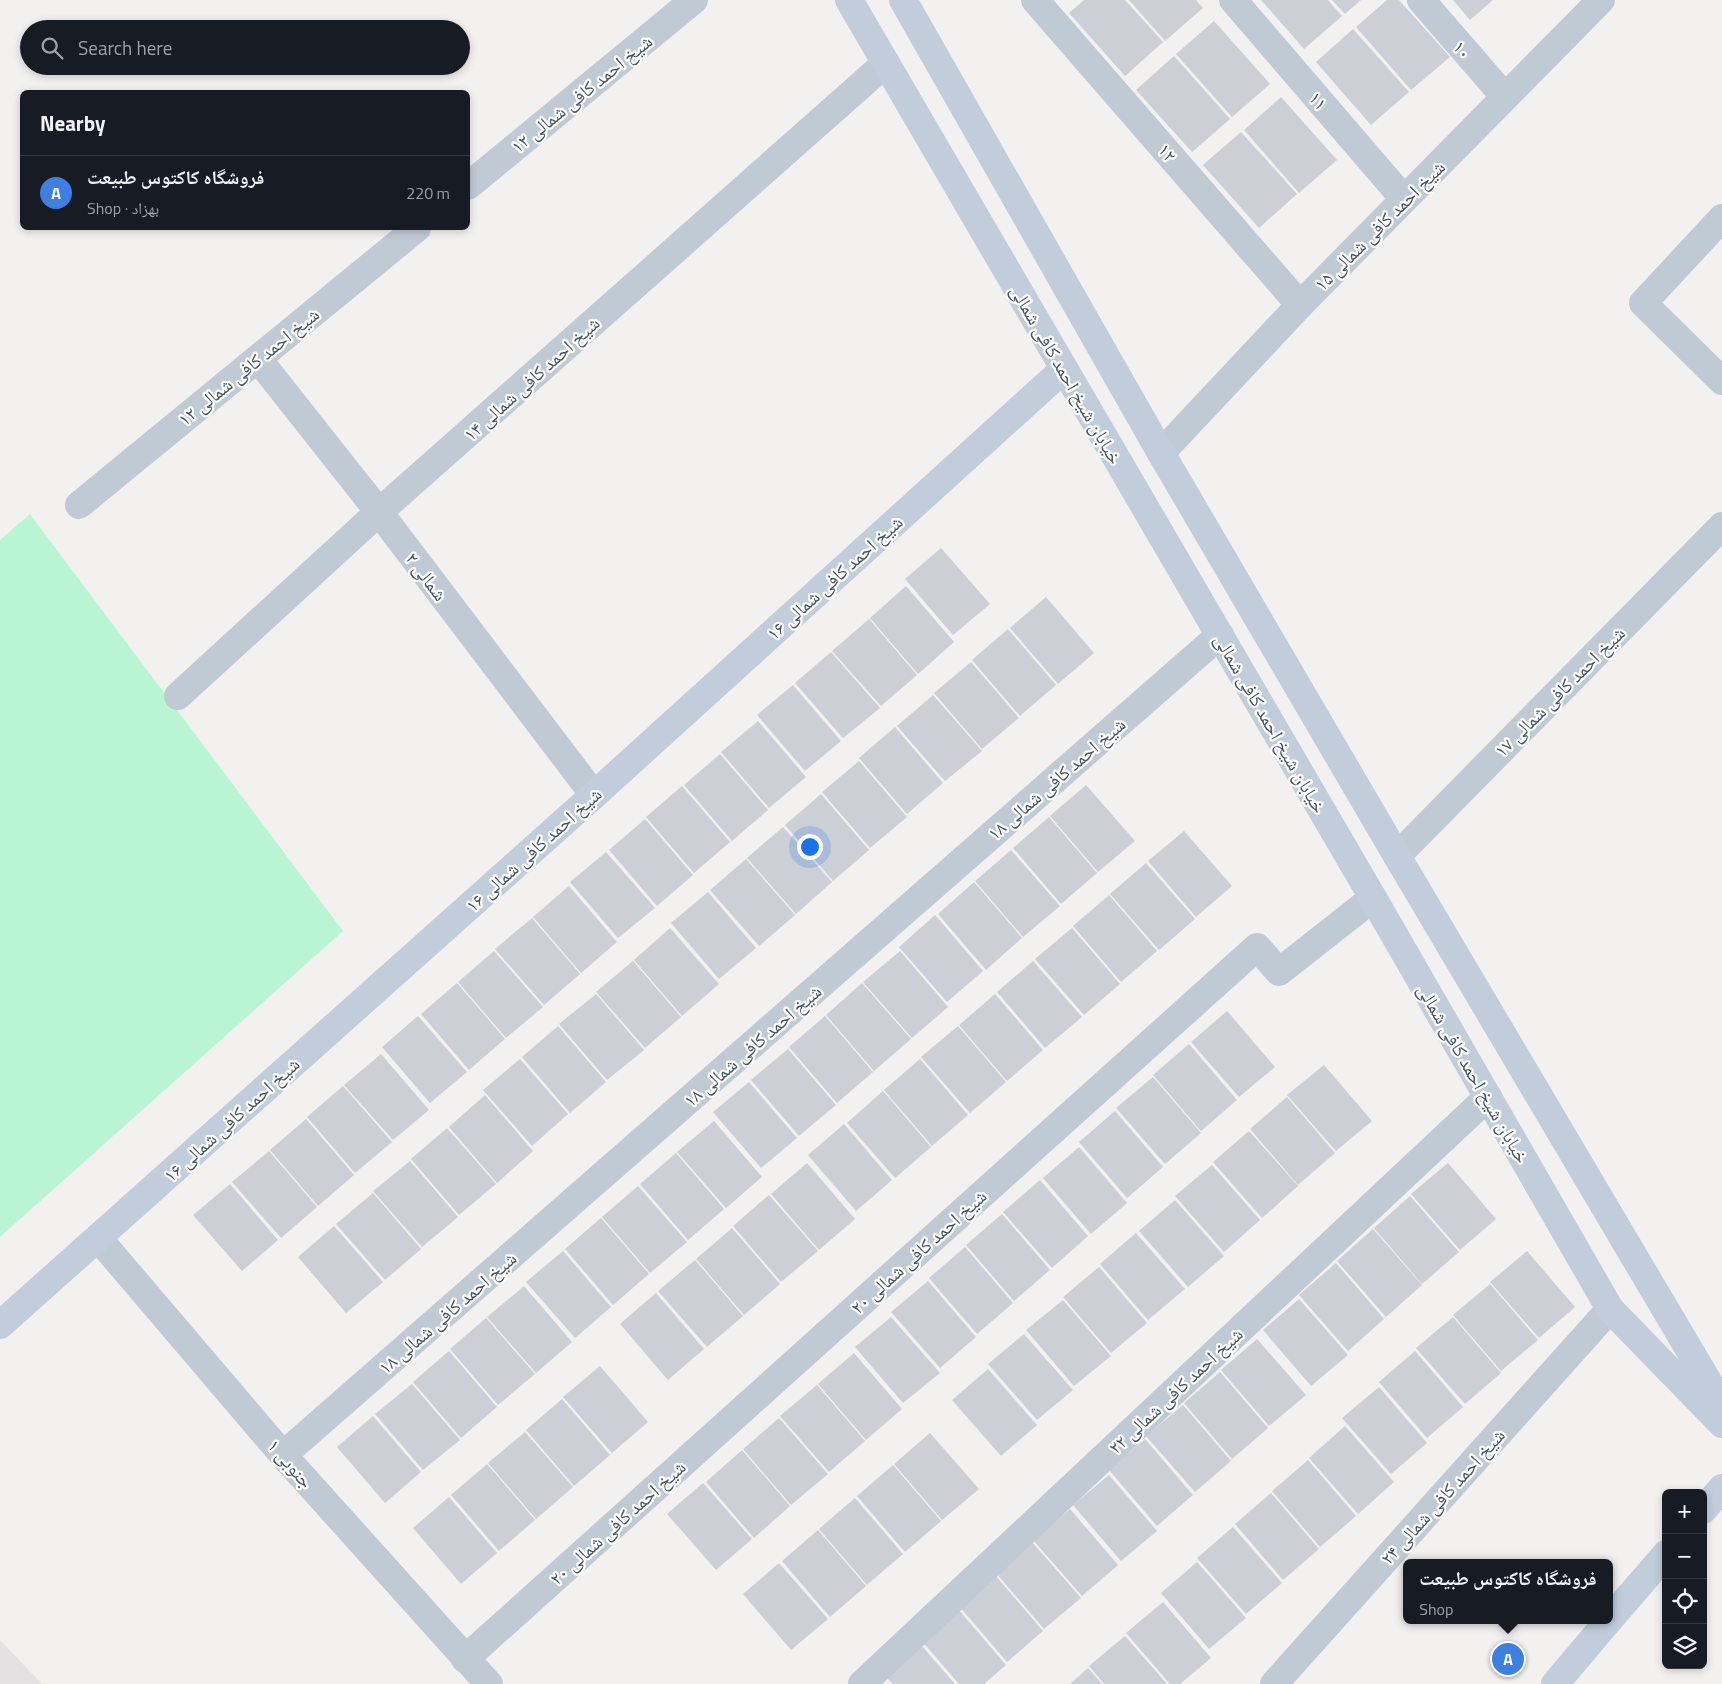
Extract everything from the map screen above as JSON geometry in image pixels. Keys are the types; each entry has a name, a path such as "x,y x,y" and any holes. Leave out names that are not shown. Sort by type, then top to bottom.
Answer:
{"street":[{"name":"شیخ احمد کافی شمالی ۱۲","path":"470,184 694,0"},
{"name":"خیابان شیخ احمد کافی شمالی","path":"849,0 1373,898 1610,1309 1722,1424"},
{"path":"903,0 1161,453 1722,1405"},
{"name":"۱۲","path":"1035,0 1300,305"},
{"name":"۱۱","path":"1234,0 1404,199"},
{"name":"۱۰","path":"1420,0 1505,97"},
{"name":"شیخ احمد کافی شمالی ۱۵","path":"1161,453 1300,305 1601,0"},
{"name":"شیخ احمد کافی شمالی ۱۴","path":"178,696 379,512 886,63"},
{"path":"1722,218 1643,302 1722,381"},
{"name":"شیخ احمد کافی شمالی ۱۲","path":"79,505 415,230"},
{"name":"۲ شمالی","path":"258,358 379,512 594,795"},
{"name":"شیخ احمد کافی شمالی ۱۶","path":"0,1325 594,795 1064,369"},
{"name":"شیخ احمد کافی شمالی ۱۷","path":"1397,856 1722,526"},
{"name":"شیخ احمد کافی شمالی ۱۸","path":"283,1455 1220,635"},
{"name":"شیخ احمد کافی شمالی ۲۰","path":"465,1659 1257,946 1279,972 1373,898"},
{"name":"شیخ احمد کافی شمالی ۲۲","path":"862,1684 1488,1097"},
{"name":"جنوبی ۱","path":"98,1238 283,1455 489,1684"},
{"name":"شیخ احمد کافی شمالی ۲۴","path":"1274,1684 1610,1309"},
{"path":"1707,1505 1722,1488"},
{"path":"1613,1615 1662,1559"},
{"path":"1555,1684 1606,1624"}],"shaded area":[{"path":"0,1640 42,1684 0,1684"}],"green space":[{"path":"30,514 343,931 0,1237 0,540"}],"building":[{"path":"1084,0 1125,0 1163,42 1125,76 1069,13"},
{"path":"1129,0 1196,0 1203,8 1165,41"},
{"path":"1261,0 1328,0 1342,16 1304,49"},
{"path":"1332,0 1361,0 1345,14"},
{"path":"1387,0 1399,0 1450,57 1411,90 1356,27"},
{"path":"1453,0 1493,0 1470,20"},
{"path":"1214,21 1270,84 1232,117 1176,54"},
{"path":"1353,29 1409,92 1371,125 1316,62"},
{"path":"1174,56 1230,119 1192,152 1136,90"},
{"path":"1281,97 1337,160 1299,193 1244,130"},
{"path":"1241,132 1297,194 1259,228 1203,165"},
{"path":"941,548 990,604 953,635 905,579"},
{"path":"906,586 954,642 918,674 870,618"},
{"path":"1046,597 1094,653 1058,684 1010,628"},
{"path":"869,619 917,675 881,706 832,651"},
{"path":"1008,629 1056,685 1020,716 972,660"},
{"path":"831,652 880,708 843,738 795,683"},
{"path":"971,662 1019,718 982,749 934,693"},
{"path":"793,685 841,741 805,771 757,715"},
{"path":"933,695 982,751 945,781 897,726"},
{"path":"758,721 806,777 769,808 721,752"},
{"path":"895,727 943,783 907,814 859,758"},
{"path":"720,754 768,810 732,841 684,785"},
{"path":"859,761 907,817 870,848 822,792"},
{"path":"1086,785 1135,841 1098,872 1050,816"},
{"path":"682,786 730,842 694,873 646,817"},
{"path":"821,794 869,850 833,881 785,825"},
{"path":"1049,817 1097,873 1061,904 1013,848"},
{"path":"645,819 693,875 657,906 609,850"},
{"path":"783,827 832,882 796,914 747,858"},
{"path":"1184,831 1232,886 1196,917 1148,861"},
{"path":"1011,850 1060,906 1023,937 975,881"},
{"path":"606,852 655,908 618,938 570,882"},
{"path":"746,859 795,915 759,946 710,890"},
{"path":"1146,863 1195,919 1159,950 1110,894"},
{"path":"974,882 1022,938 986,970 938,914"},
{"path":"569,886 617,942 581,973 533,917"},
{"path":"708,892 756,948 719,979 671,923"},
{"path":"1109,895 1157,951 1121,982 1073,926"},
{"path":"935,915 983,971 947,1002 899,947"},
{"path":"532,918 580,974 544,1005 495,949"},
{"path":"670,928 719,984 682,1016 634,960"},
{"path":"1072,928 1120,984 1084,1015 1035,959"},
{"path":"494,951 543,1007 506,1038 458,982"},
{"path":"900,951 948,1007 912,1038 863,982"},
{"path":"633,961 681,1017 645,1048 596,992"},
{"path":"1033,961 1082,1017 1045,1048 997,992"},
{"path":"457,983 505,1039 469,1070 421,1014"},
{"path":"862,983 911,1039 874,1071 826,1015"},
{"path":"596,994 644,1050 607,1080 559,1024"},
{"path":"995,994 1043,1050 1007,1081 959,1025"},
{"path":"1227,1011 1275,1067 1239,1097 1191,1042"},
{"path":"418,1016 467,1072 430,1103 382,1047"},
{"path":"825,1016 873,1072 837,1103 789,1047"},
{"path":"558,1026 606,1082 570,1113 522,1057"},
{"path":"958,1026 1006,1082 970,1113 921,1057"},
{"path":"1189,1044 1237,1100 1201,1131 1153,1075"},
{"path":"788,1049 836,1105 799,1136 751,1080"},
{"path":"381,1054 429,1110 393,1140 344,1085"},
{"path":"520,1059 568,1114 532,1146 483,1090"},
{"path":"920,1059 968,1115 932,1146 884,1090"},
{"path":"1324,1065 1372,1121 1336,1151 1287,1095"},
{"path":"1153,1077 1201,1133 1165,1164 1116,1108"},
{"path":"749,1082 797,1138 761,1168 713,1112"},
{"path":"343,1086 392,1142 355,1173 307,1117"},
{"path":"883,1091 931,1147 895,1178 847,1123"},
{"path":"485,1095 533,1151 497,1183 449,1127"},
{"path":"1287,1097 1335,1153 1298,1185 1250,1129"},
{"path":"1115,1111 1163,1167 1127,1198 1079,1142"},
{"path":"306,1119 354,1175 318,1206 270,1150"},
{"path":"714,1121 762,1177 726,1208 677,1152"},
{"path":"844,1124 892,1180 856,1211 808,1155"},
{"path":"447,1128 496,1184 459,1215 411,1159"},
{"path":"1249,1131 1298,1186 1262,1218 1213,1162"},
{"path":"1079,1147 1127,1203 1091,1234 1043,1178"},
{"path":"269,1151 317,1207 281,1238 232,1182"},
{"path":"676,1153 724,1209 688,1240 640,1184"},
{"path":"410,1161 458,1217 422,1247 373,1191"},
{"path":"807,1163 855,1219 819,1250 771,1194"},
{"path":"1448,1163 1496,1219 1460,1250 1411,1194"},
{"path":"1212,1165 1260,1220 1224,1252 1175,1196"},
{"path":"1040,1180 1088,1236 1052,1268 1003,1212"},
{"path":"230,1184 278,1240 242,1271 193,1215"},
{"path":"638,1186 687,1242 650,1273 602,1217"},
{"path":"373,1193 421,1249 385,1280 336,1224"},
{"path":"769,1195 818,1251 781,1282 733,1226"},
{"path":"1410,1196 1459,1252 1422,1284 1374,1228"},
{"path":"1175,1200 1224,1256 1188,1287 1139,1231"},
{"path":"1002,1214 1050,1270 1014,1301 966,1245"},
{"path":"601,1218 649,1274 613,1305 565,1249"},
{"path":"334,1226 383,1282 346,1313 298,1257"},
{"path":"732,1228 780,1284 744,1315 696,1259"},
{"path":"1373,1229 1422,1285 1386,1317 1337,1261"},
{"path":"1136,1233 1185,1289 1148,1320 1100,1264"},
{"path":"965,1247 1013,1303 977,1334 929,1278"},
{"path":"563,1251 611,1307 575,1338 526,1282"},
{"path":"1527,1251 1575,1307 1539,1338 1490,1282"},
{"path":"695,1260 743,1316 707,1347 658,1291"},
{"path":"1336,1263 1384,1319 1348,1351 1299,1295"},
{"path":"1099,1267 1147,1323 1111,1353 1063,1297"},
{"path":"928,1281 976,1337 940,1368 891,1312"},
{"path":"1490,1284 1538,1340 1501,1371 1453,1315"},
{"path":"524,1286 572,1342 536,1373 487,1317"},
{"path":"656,1293 704,1349 668,1380 620,1324"},
{"path":"1299,1299 1348,1355 1311,1386 1263,1330"},
{"path":"1063,1300 1111,1356 1074,1386 1026,1330"},
{"path":"891,1317 940,1373 903,1403 855,1347"},
{"path":"1453,1317 1501,1373 1465,1404 1416,1348"},
{"path":"486,1318 535,1374 498,1405 450,1349"},
{"path":"1024,1334 1073,1390 1037,1420 988,1364"},
{"path":"1257,1339 1306,1395 1269,1426 1221,1370"},
{"path":"449,1351 497,1407 461,1438 413,1382"},
{"path":"1415,1351 1463,1407 1427,1438 1379,1382"},
{"path":"854,1353 902,1409 866,1440 818,1384"},
{"path":"600,1366 648,1422 612,1453 563,1397"},
{"path":"988,1369 1037,1425 1001,1456 952,1400"},
{"path":"1220,1372 1268,1428 1232,1459 1184,1403"},
{"path":"412,1384 460,1440 423,1470 375,1414"},
{"path":"817,1385 865,1441 829,1472 780,1416"},
{"path":"1379,1387 1427,1443 1391,1474 1342,1418"},
{"path":"562,1399 610,1455 574,1486 526,1430"},
{"path":"1183,1405 1231,1461 1195,1492 1146,1436"},
{"path":"373,1416 421,1472 385,1503 337,1447"},
{"path":"779,1418 828,1474 791,1505 743,1449"},
{"path":"1345,1426 1394,1482 1358,1514 1309,1458"},
{"path":"525,1432 573,1487 536,1519 488,1463"},
{"path":"930,1433 979,1489 942,1520 894,1464"},
{"path":"1145,1439 1193,1495 1157,1526 1109,1470"},
{"path":"742,1450 790,1506 754,1538 706,1482"},
{"path":"1308,1460 1356,1516 1320,1547 1272,1491"},
{"path":"487,1464 535,1520 499,1551 451,1495"},
{"path":"893,1465 941,1521 905,1552 857,1496"},
{"path":"1109,1475 1157,1531 1121,1561 1073,1505"},
{"path":"703,1483 752,1539 716,1570 667,1514"},
{"path":"1271,1493 1319,1549 1283,1580 1235,1524"},
{"path":"449,1497 497,1553 461,1584 413,1528"},
{"path":"855,1498 903,1554 867,1585 819,1529"},
{"path":"1070,1509 1118,1565 1082,1596 1033,1540"},
{"path":"1233,1527 1282,1583 1246,1614 1197,1558"},
{"path":"818,1530 866,1586 830,1617 782,1561"},
{"path":"1032,1542 1081,1598 1044,1629 996,1573"},
{"path":"1197,1562 1246,1618 1209,1649 1161,1593"},
{"path":"779,1563 828,1619 791,1650 743,1594"},
{"path":"995,1575 1043,1631 1007,1662 959,1606"},
{"path":"1163,1602 1211,1658 1180,1684 1170,1684 1126,1633"},
{"path":"958,1609 1006,1665 984,1684 959,1684 921,1640"},
{"path":"1125,1636 1167,1684 1104,1684 1089,1666"},
{"path":"921,1645 955,1684 893,1684 885,1676"},
{"path":"1088,1668 1102,1684 1070,1684"}],"place":[{"name":"فروشگاه کاکتوس طبیعت","path":"1508,1659"}]}
